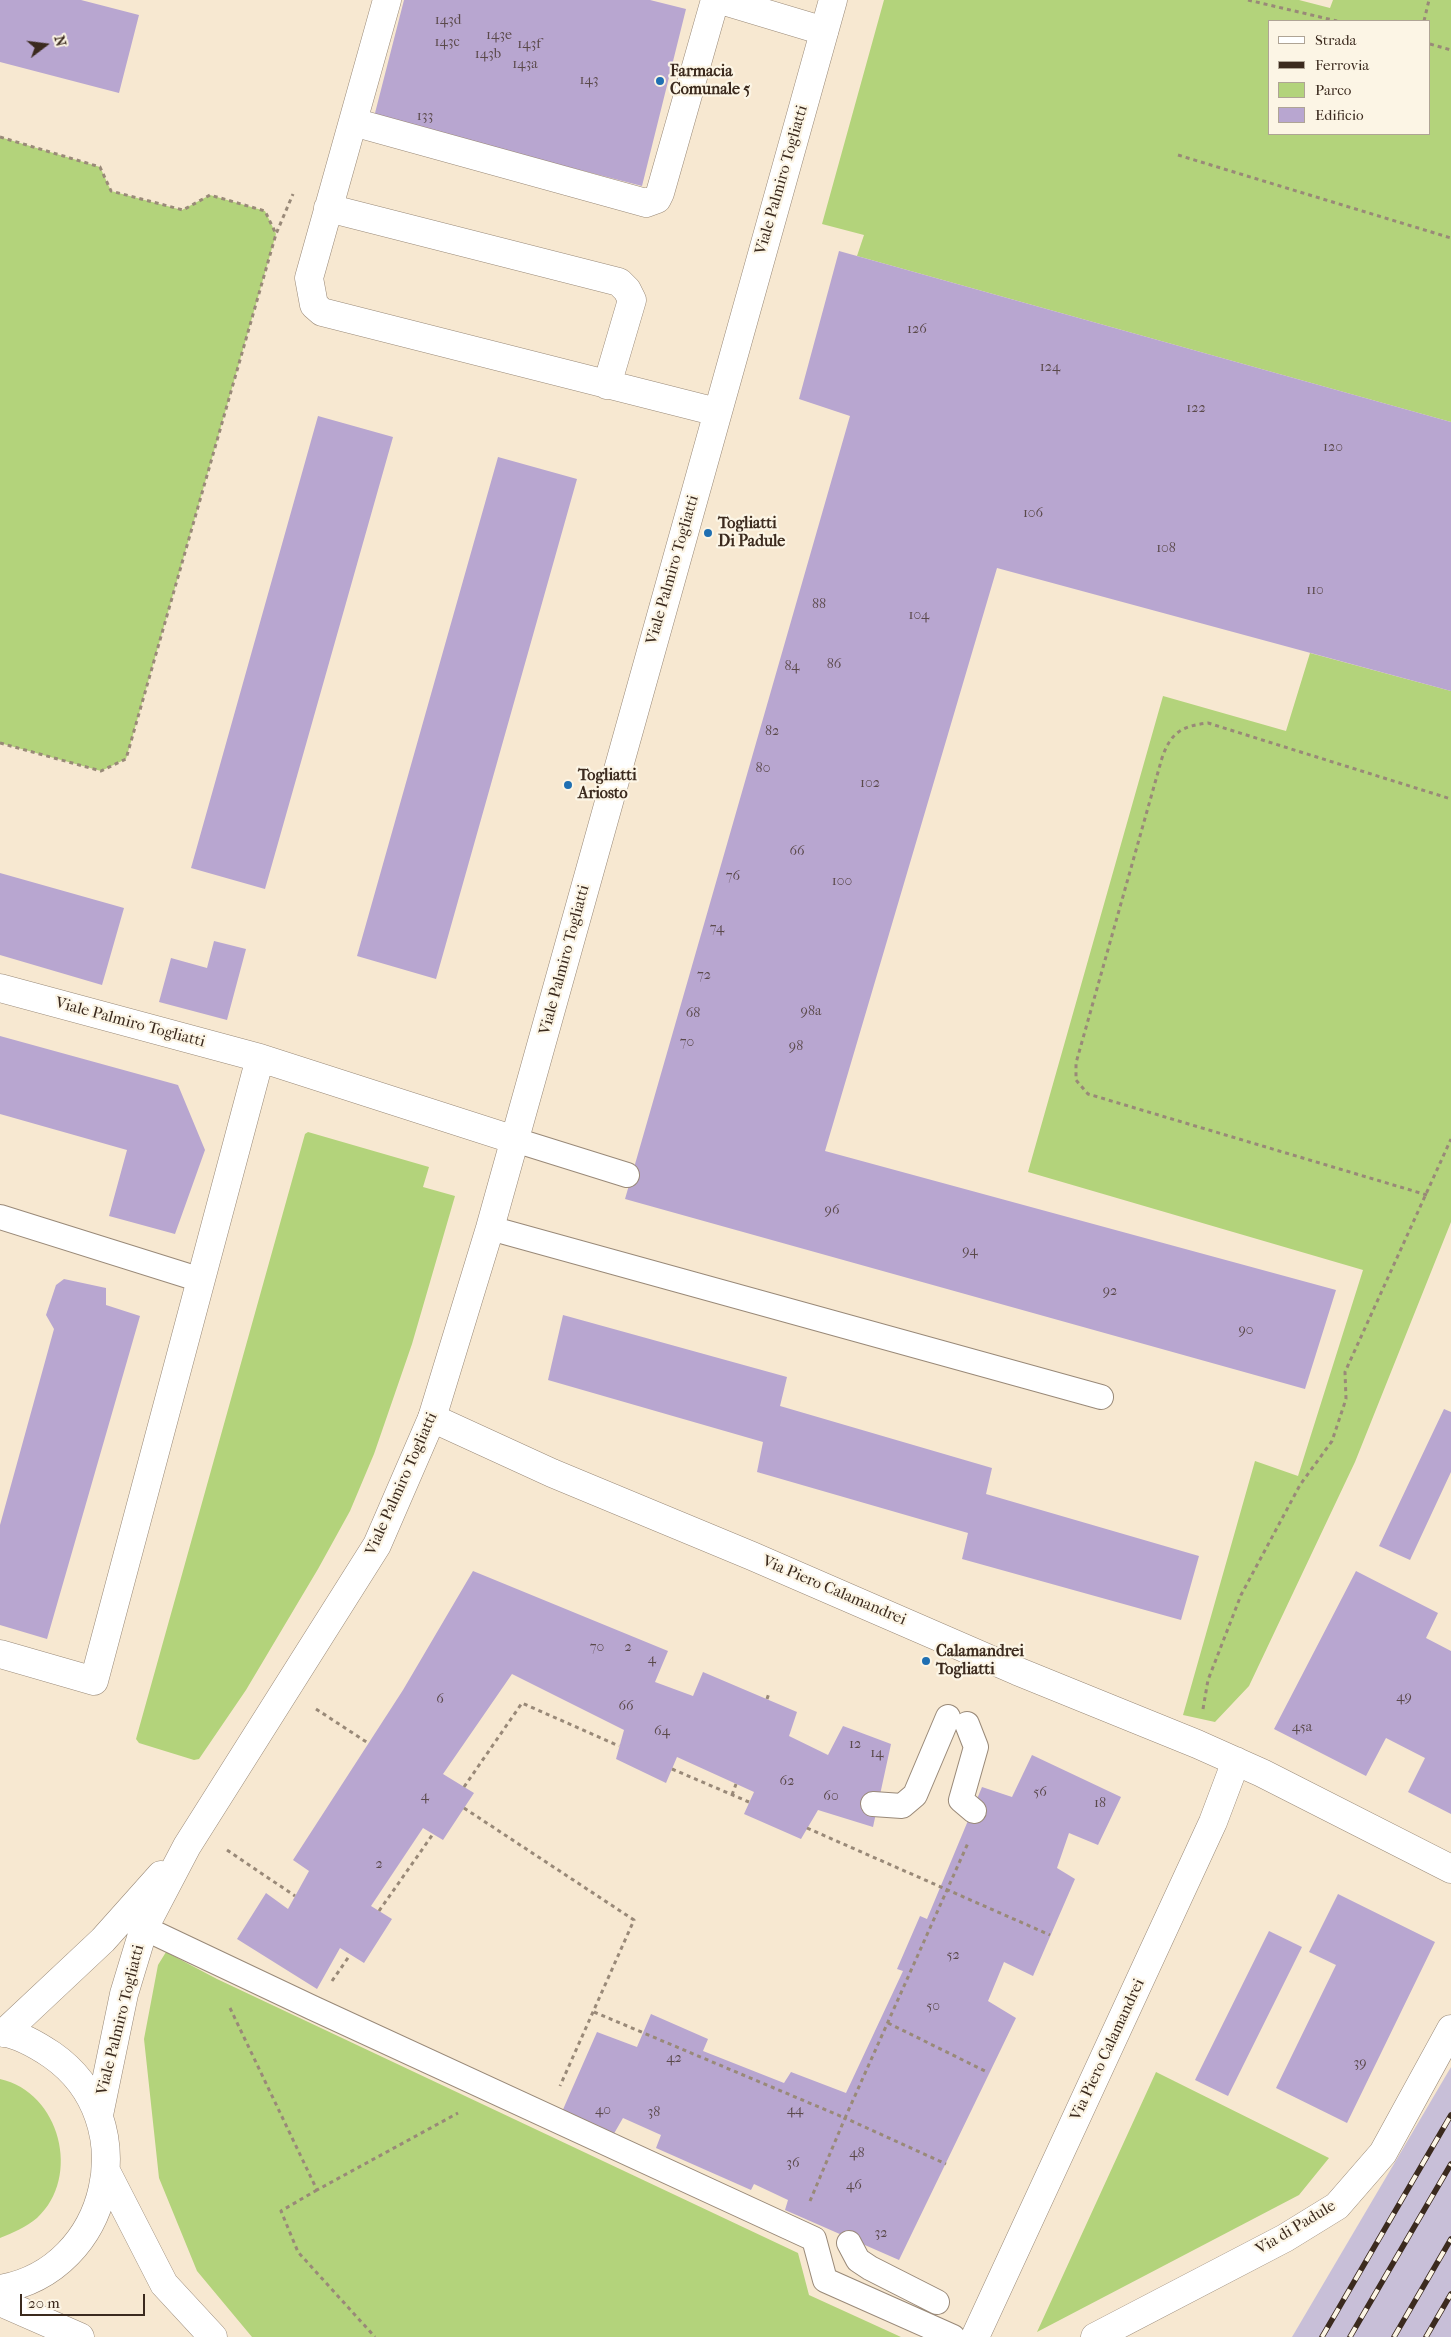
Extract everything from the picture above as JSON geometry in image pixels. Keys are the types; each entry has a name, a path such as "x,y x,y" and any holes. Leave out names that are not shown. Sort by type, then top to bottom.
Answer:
{"street":[{"path":"387,0 309,278 314,305 322,312 717,412"},
{"path":"352,122 646,203 657,199 660,193 715,0"},
{"path":"722,0 824,30"},
{"name":"Viale Palmiro Togliatti","path":"99,2115 124,1994 144,1928 188,1846 377,1545 432,1418 515,1140 833,0"},
{"path":"328,208 619,282 627,290 632,300 607,385"},
{"name":"Viale Palmiro Togliatti","path":"0,988 260,1058 515,1140"},
{"path":"0,1654 94,1681 260,1058"},
{"name":"Via Piero Calamandrei","path":"432,1418 552,1473 752,1556 1017,1671 1236,1761 1451,1869"},
{"name":"Via Piero Calamandrei","path":"975,2337 1213,1822 1236,1761"},
{"name":"Viale Palmiro Togliatti","path":"2,2032 103,1940 188,1846"},
{"name":"Via di Padule","path":"1095,2337 1285,2238 1336,2206 1383,2153 1451,2029"},
{"path":"0,2289 17,2286 51,2269 79,2242 98,2209 106,2171 106,2142 99,2115 84,2086 62,2062 35,2044 2,2032"},
{"path":"106,2171 164,2284 213,2337"},
{"path":"0,2302 80,2337"}],"lane":[{"path":"515,1140 627,1175"},
{"path":"0,1218 202,1280"},
{"path":"490,1228 1100,1397"},
{"path":"873,1804 902,1806 915,1795 958,1721 976,1747 961,1800 974,1811"},
{"path":"144,1928 814,2239 825,2280 953,2337"},
{"path":"849,2243 858,2260 937,2302"}],"path":[{"path":"1248,0 1333,20"},
{"path":"1424,20 1429,0"},
{"path":"1431,44 1451,50"},
{"path":"0,137 100,167 111,191 182,210 210,195 265,211 276,234"},
{"path":"1178,155 1451,238"},
{"path":"0,743 101,771 126,760 276,234 294,191"},
{"path":"1427,1195 1088,1094 1076,1080 1076,1063 1162,758 1167,744 1179,730 1208,723 1451,799"},
{"path":"1197,1744 1208,1680 1240,1595 1300,1485 1332,1441 1346,1399 1345,1372 1451,1139"},
{"path":"767,1699 769,1693"},
{"path":"464,1787 522,1703 619,1746"},
{"path":"314,1707 368,1743"},
{"path":"672,1768 749,1802"},
{"path":"732,1795 736,1784"},
{"path":"464,1808 634,1920 546,2116"},
{"path":"807,1828 1050,1935"},
{"path":"379,1911 432,1834"},
{"path":"797,2231 845,2118 971,1837"},
{"path":"220,1846 295,1896"},
{"path":"220,1964 216,1972 216,1979 317,2190"},
{"path":"594,2012 845,2118 946,2164"},
{"path":"888,2023 985,2071"},
{"path":"375,2337 298,2252 281,2211 478,2102 490,2090"}],"shaded area":[{"path":"1451,2067 1451,2337 1292,2337"}],"green space":[{"path":"884,0 1299,0 1330,8 1333,0 1451,0 1451,422 857,256 864,235 822,224"},
{"path":"0,137 100,167 111,191 182,210 210,195 265,211 276,234 126,759 101,771 0,743"},
{"path":"1310,653 1451,691 1451,1222 1355,1462 1249,1686 1215,1722 1183,1715 1255,1461 1298,1476 1363,1270 1028,1172 1163,696 1286,731"},
{"path":"308,1132 429,1167 423,1187 455,1196 412,1344 374,1454 350,1511 246,1690 199,1759 194,1760 139,1743 136,1739 305,1134"},
{"path":"166,1952 217,1979 798,2253 809,2295 901,2337 252,2337 197,2271 159,2178 144,2039 158,1965"},
{"path":"1156,2072 1329,2158 1299,2195 1037,2332"},
{"path":"0,2079 21,2087 37,2100 50,2118 58,2138 61,2159 59,2181 51,2201 33,2221 19,2230 0,2238"}],"building":[{"path":"0,0 81,0 139,15 119,93 0,62"},
{"path":"404,0 650,0 686,9 642,186 374,117"},
{"path":"839,251 1451,422 1451,691 997,568 825,1151 1336,1290 1305,1389 625,1199 850,416 799,399"},
{"path":"318,416 393,437 265,889 191,868"},
{"path":"498,457 577,479 436,979 357,956"},
{"path":"0,873 124,908 102,985 0,955"},
{"path":"214,941 246,949 227,1020 159,1002 171,958 207,968"},
{"path":"0,1036 178,1085 205,1150 175,1234 109,1216 127,1150 0,1114"},
{"path":"64,1279 106,1288 106,1305 140,1316 47,1639 0,1625 0,1525 54,1329 46,1315 56,1285"},
{"path":"563,1315 787,1377 780,1406 992,1468 986,1494 1199,1556 1181,1620 962,1559 968,1533 757,1472 763,1442 548,1380"},
{"path":"1444,1409 1451,1412 1451,1472 1410,1560 1379,1546"},
{"path":"473,1571 668,1651 655,1682 693,1696 703,1672 797,1712 789,1736 828,1755 843,1726 891,1744 873,1827 818,1810 801,1839 744,1814 754,1792 677,1757 666,1783 616,1759 624,1730 512,1674 443,1774 474,1793 443,1840 423,1828 371,1906 392,1919 364,1963 340,1948 317,1989 237,1939 266,1893 288,1909 309,1871 293,1860 403,1690"},
{"path":"1356,1571 1438,1613 1426,1638 1451,1651 1451,1814 1408,1792 1425,1758 1386,1738 1366,1776 1274,1729"},
{"path":"1032,1755 1121,1797 1098,1845 1069,1833 1057,1868 1075,1879 1033,1976 1004,1962 988,2001 1016,2018 899,2260 785,2210 788,2200 754,2184 751,2190 656,2148 661,2135 623,2118 612,2137 561,2114 597,2032 637,2047 651,2014 708,2039 703,2051 784,2083 791,2072 846,2093 903,1971 897,1969 920,1916 927,1919 982,1787 1012,1797"},
{"path":"1338,1894 1435,1942 1347,2123 1276,2088 1336,1965 1309,1952"},
{"path":"1269,1931 1302,1947 1228,2096 1195,2080"}],"railway":[{"path":"1322,2337 1451,2115"},
{"path":"1350,2337 1451,2164"},
{"path":"1394,2337 1451,2239"},
{"path":"1426,2337 1451,2294"}],"place":[{"name":"Farmacia Comunale 5","path":"660,81"},
{"name":"Togliatti Di Padule","path":"708,533"},
{"name":"Togliatti Ariosto","path":"568,785"},
{"name":"Calamandrei Togliatti","path":"926,1661"}]}
